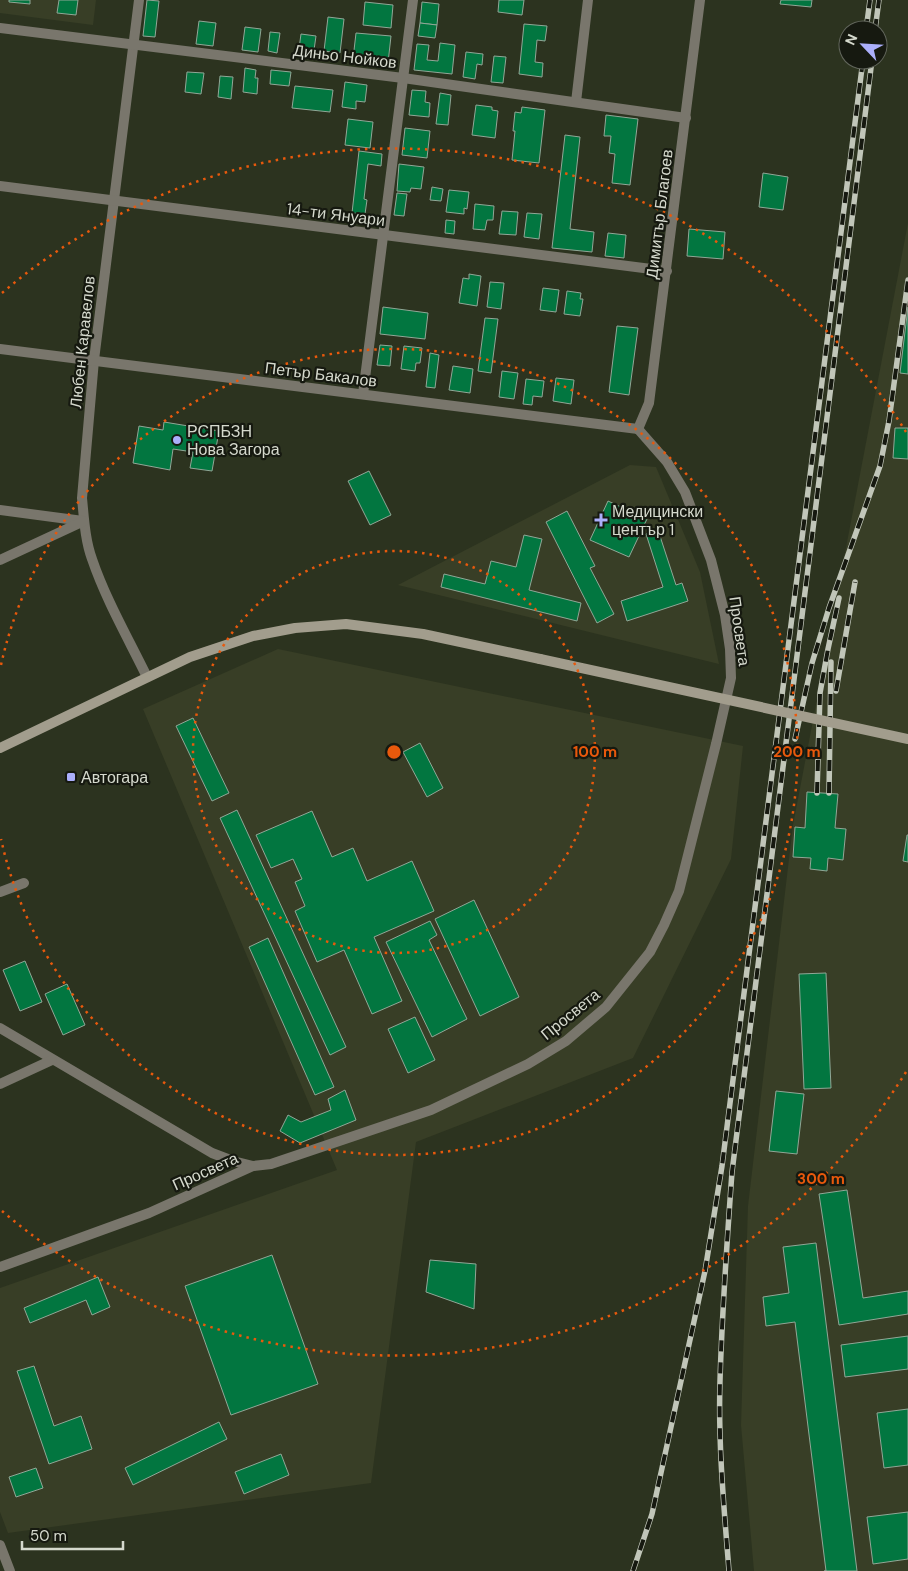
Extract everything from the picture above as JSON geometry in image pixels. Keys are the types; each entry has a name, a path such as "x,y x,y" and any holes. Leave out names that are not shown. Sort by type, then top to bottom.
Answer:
{"main road":[{"path":"0,748 190,657 253,636 295,628 346,624 423,634 908,739"}],"street":[{"name":"Любен Каравелов","path":"139,0 94,360 82,498 91,557 108,599 147,677"},
{"path":"363,394 413,0"},
{"path":"576,102 588,0"},
{"name":"Димитър Благоев","path":"638,429 649,403 700,0"},
{"name":"Диньо Нойков","path":"0,28 403,78 686,118"},
{"name":"14-ти Януари","path":"0,186 667,270"},
{"name":"Петър Бакалов","path":"0,348 638,429"},
{"name":"Просвета","path":"0,1267 149,1213 253,1166 271,1164 431,1110 528,1064 566,1041 606,1007 650,952 679,892 716,744 730,678 730,649 725,615 711,560 685,492 667,462 638,429"},
{"path":"0,510 84,521"},
{"path":"0,560 84,521"},
{"path":"0,892 24,882"},
{"path":"0,1028 212,1153 253,1166"},
{"path":"0,1084 52,1060"},
{"path":"0,1545 10,1571"}],"shaded area":[{"path":"0,0 96,0 93,25 0,13"},
{"path":"908,223 908,1571 754,1571 741,1425 748,1206 793,825"},
{"name":"Медицински център 1","path":"630,465 656,467 700,572 719,664 398,585"},
{"path":"278,649 743,746 731,859 633,1058 416,1142 371,1483 8,1533 0,1512 0,1288 337,1170 143,709"}],"building":[{"path":"9,0 30,0 30,4 9,2"},
{"path":"59,0 78,0 76,15 57,13"},
{"path":"147,0 159,1 155,37 143,36"},
{"path":"499,0 524,0 522,15 498,12"},
{"path":"781,0 812,0 811,7 780,4"},
{"path":"365,2 393,5 391,28 363,25"},
{"path":"422,2 439,4 437,25 420,23"},
{"path":"328,17 344,19 340,53 324,51"},
{"path":"199,21 216,23 213,46 196,44"},
{"path":"420,23 437,25 435,38 418,36"},
{"path":"524,24 547,26 545,41 537,40 535,62 543,63 542,77 519,74"},
{"path":"245,27 261,29 258,52 242,50"},
{"path":"270,32 280,33 277,53 268,51"},
{"path":"356,33 391,36 388,63 353,59"},
{"path":"301,34 316,36 314,50 309,49 308,57 298,56"},
{"path":"440,43 455,45 452,74 414,70 417,44 429,45 427,60 438,61"},
{"path":"466,52 483,54 482,65 477,64 475,79 463,77"},
{"path":"494,56 506,57 503,83 491,82"},
{"path":"245,68 256,70 255,78 258,78 257,94 243,92"},
{"path":"271,70 291,72 289,86 270,84"},
{"path":"187,72 204,73 201,94 185,92"},
{"path":"220,76 233,77 231,99 218,97"},
{"path":"345,82 367,85 365,102 356,101 356,109 342,107"},
{"path":"295,86 333,90 330,112 292,108"},
{"path":"412,90 426,91 425,102 430,103 429,117 409,115"},
{"path":"440,93 451,95 448,125 436,124"},
{"path":"476,105 492,107 492,110 498,111 495,138 472,135"},
{"path":"522,107 545,110 539,163 512,160 515,112 521,113"},
{"path":"606,115 638,119 630,185 612,183 615,154 609,153 611,136 604,136"},
{"path":"348,119 373,122 370,148 345,145"},
{"path":"405,128 430,131 427,158 402,155"},
{"path":"565,135 580,137 570,229 594,232 592,252 552,248"},
{"path":"359,151 382,154 381,166 368,164 364,199 367,200 365,214 352,213"},
{"path":"399,164 424,167 421,189 411,188 410,192 397,191"},
{"path":"763,173 788,177 783,210 759,207"},
{"path":"432,187 443,189 441,201 430,200"},
{"path":"449,190 469,192 467,209 464,208 464,214 446,212"},
{"path":"397,193 407,194 404,216 394,215"},
{"path":"475,204 494,206 493,220 487,220 485,230 473,229"},
{"path":"502,211 518,212 516,235 499,234"},
{"path":"527,213 542,214 539,239 524,237"},
{"path":"446,220 455,221 454,234 445,233"},
{"path":"689,229 725,232 723,259 687,256"},
{"path":"608,233 626,235 624,258 605,256"},
{"path":"469,274 481,276 477,306 459,303 463,278 469,279"},
{"path":"490,282 504,283 501,309 487,307"},
{"path":"543,288 559,290 556,312 540,310"},
{"path":"567,291 581,293 580,299 583,299 580,316 564,314"},
{"path":"383,307 428,313 425,339 380,334"},
{"path":"908,307 908,374 900,373"},
{"path":"485,318 498,319 491,373 478,371"},
{"path":"617,326 638,328 629,395 609,392"},
{"path":"380,345 392,346 390,366 377,365"},
{"path":"404,346 422,348 420,363 416,363 415,371 401,369"},
{"path":"430,353 439,355 435,388 426,387"},
{"path":"453,366 473,369 470,393 449,390"},
{"path":"502,371 518,373 514,399 499,397"},
{"path":"556,378 574,380 571,404 553,401"},
{"path":"526,379 544,381 542,397 533,396 532,405 523,404"},
{"name":"РСПБЗН Нова Загора","path":"164,422 219,431 212,471 190,468 193,452 173,449 170,470 133,463 139,426 163,430"},
{"path":"895,428 908,428 908,459 893,458"},
{"path":"369,471 391,515 370,525 348,481"},
{"path":"608,501 647,519 629,557 590,540"},
{"path":"567,511 595,566 590,568 614,614 597,623 546,522"},
{"path":"658,530 676,585 682,583 688,601 627,621 621,601 663,587 646,534"},
{"path":"524,535 542,539 529,590 581,603 577,621 441,587 444,574 485,584 491,561 516,567"},
{"path":"193,718 229,793 212,801 176,726"},
{"path":"420,743 443,788 427,797 403,752"},
{"path":"807,792 838,794 835,828 846,829 843,860 828,858 827,871 810,869 811,858 793,857 795,827 805,828"},
{"path":"237,810 346,1047 330,1055 220,818"},
{"path":"312,811 332,857 353,848 367,881 412,861 434,911 374,937 402,1001 372,1014 344,950 317,962 295,911 305,906 295,882 302,879 293,859 271,868 256,835"},
{"path":"908,835 908,862 903,861"},
{"path":"474,900 519,997 480,1016 435,919"},
{"path":"430,921 437,935 429,940 467,1019 432,1037 386,942"},
{"path":"268,938 334,1087 315,1095 249,947"},
{"path":"25,961 42,1002 20,1011 3,970"},
{"path":"826,973 831,1088 804,1089 799,974"},
{"path":"67,984 85,1025 63,1035 45,994"},
{"path":"415,1017 435,1060 408,1073 388,1029"},
{"path":"345,1090 356,1120 300,1143 280,1131 288,1115 301,1122 331,1110 328,1099"},
{"path":"776,1091 804,1094 797,1154 769,1151"},
{"path":"847,1190 863,1298 908,1291 908,1314 839,1325 819,1194"},
{"path":"816,1243 857,1571 826,1571 795,1322 766,1326 763,1297 789,1293 783,1247"},
{"path":"272,1255 318,1384 231,1415 185,1286"},
{"path":"430,1260 476,1264 474,1309 426,1292"},
{"path":"98,1277 110,1307 92,1315 86,1300 30,1323 24,1308"},
{"path":"908,1336 908,1369 845,1377 841,1345"},
{"path":"34,1366 54,1426 81,1416 92,1449 49,1464 17,1371"},
{"path":"908,1409 908,1465 884,1468 877,1413"},
{"path":"219,1422 227,1439 133,1485 125,1468"},
{"path":"281,1454 289,1475 244,1494 235,1472"},
{"path":"36,1468 43,1488 16,1497 9,1477"},
{"path":"908,1512 908,1559 873,1564 867,1517"}],"railway":[{"path":"867,20 870,0"},
{"path":"876,20 879,0"},
{"path":"633,1571 652,1514 705,1271 722,1166 862,70"},
{"path":"729,1571 722,1476 720,1405 723,1302 732,1172 871,70"},
{"path":"795,739 812,663 829,608 880,466 889,421 908,280"},
{"path":"836,691 855,582"},
{"path":"817,793 820,693 839,598"},
{"path":"829,793 831,662"}],"place":[{"name":"РСПБЗН Нова Загора","path":"177,440"},
{"name":"Медицински център 1","path":"601,520"},
{"name":"Автогара","path":"71,777"}]}
